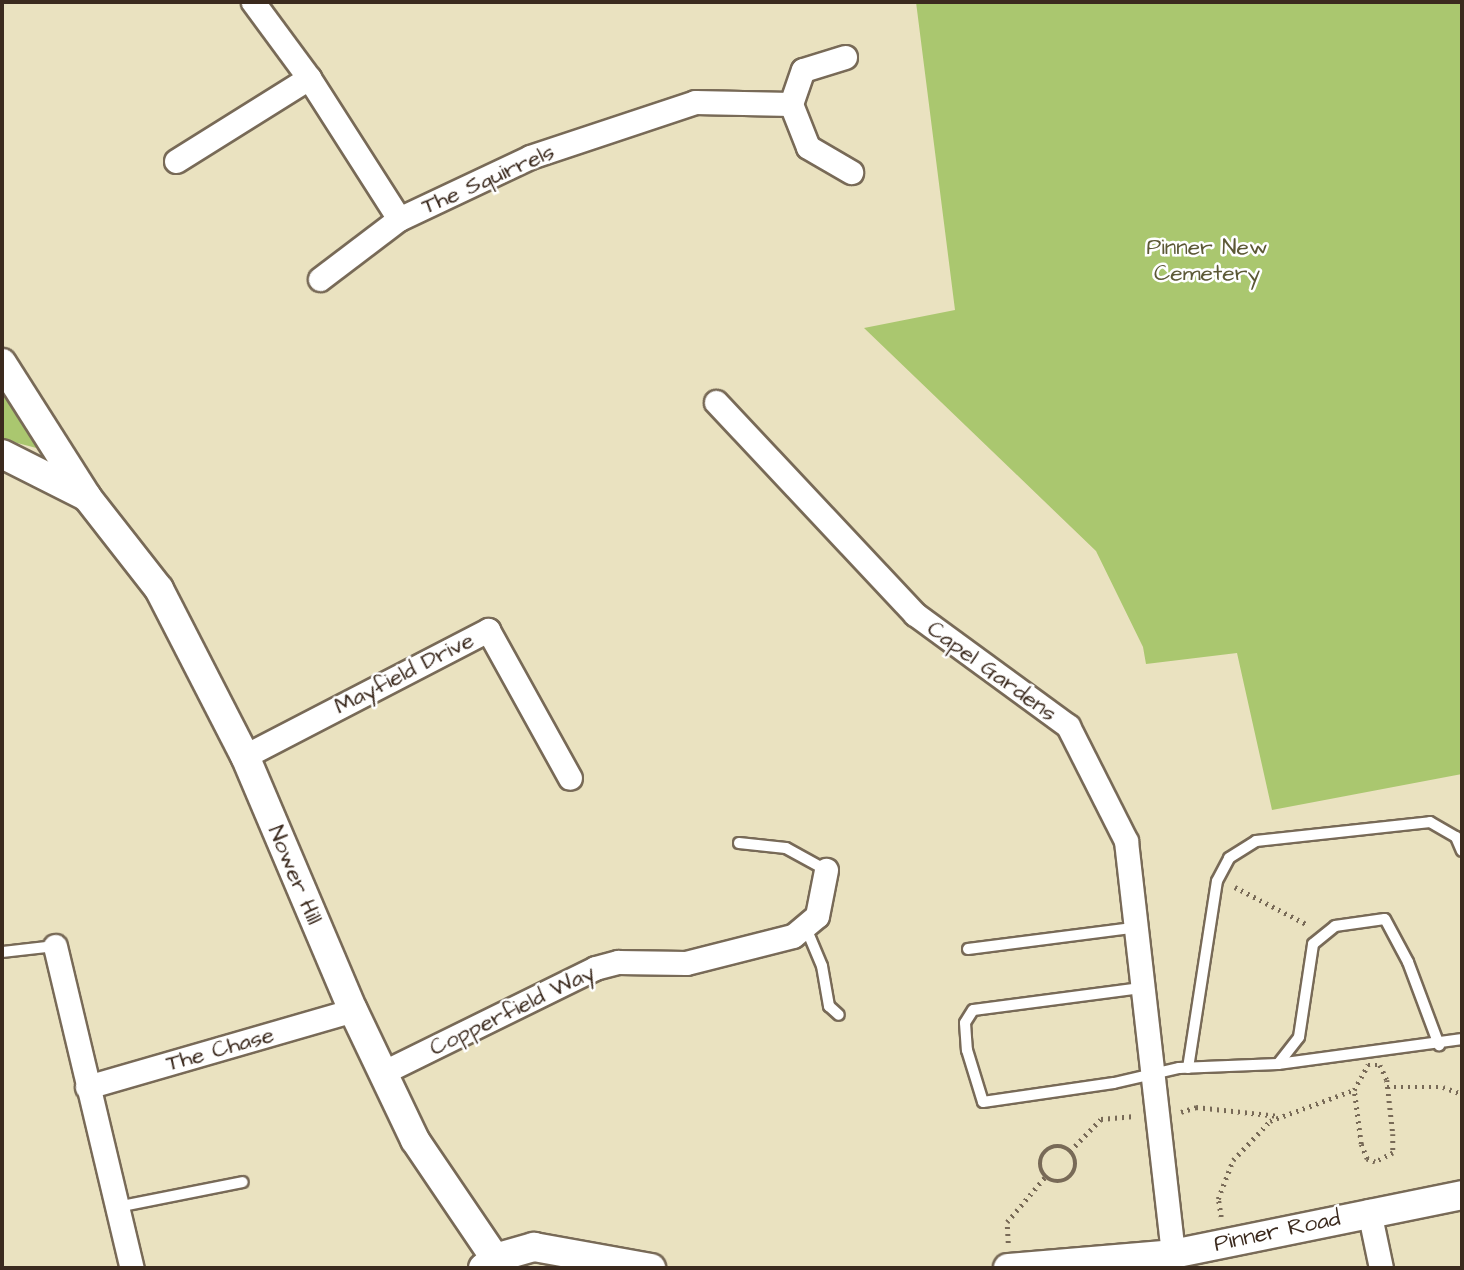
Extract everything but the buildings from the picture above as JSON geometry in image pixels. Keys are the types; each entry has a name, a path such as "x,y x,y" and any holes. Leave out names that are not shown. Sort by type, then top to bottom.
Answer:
{"street":[{"name":"The Squirrels","path":"253,2 309,78 399,219 530,157 695,102 791,104"},
{"path":"845,57 803,70 791,104 808,146 851,172"},
{"path":"176,161 309,78"},
{"path":"320,279 399,219"},
{"name":"Nower Hill","path":"2,363 87,497 159,589 245,755 353,1010 435,1177 489,1263"},
{"name":"Capel Gardens","path":"716,402 915,614 1068,726 1126,841 1133,929 1158,1119 1156,1260"},
{"path":"2,454 87,497"},
{"name":"Mayfield Drive","path":"245,755 488,630 570,778"},
{"path":"807,928 817,916 827,870"},
{"name":"Copperfield Way","path":"384,1072 595,968 618,962 686,963 793,936 807,928"},
{"path":"55,946 132,1268"},
{"name":"The Chase","path":"88,1087 353,1010"},
{"name":"Pinner Road","path":"1009,1268 1156,1260 1224,1242 1369,1211 1462,1195"},
{"path":"1369,1211 1381,1268"},
{"path":"489,1263 534,1247 651,1268"}],"lane":[{"path":"1188,1068 1218,879 1229,858 1256,841 1430,822 1456,837 1462,850"},
{"path":"740,843 786,848 827,870"},
{"path":"1278,1065 1299,1037 1313,944 1335,926 1385,919 1408,962 1439,1045"},
{"path":"807,928 822,966 829,1006 839,1015"},
{"path":"968,949 1133,929"},
{"path":"2,951 55,946"},
{"path":"1141,988 973,1010 965,1023 967,1050 970,1073 983,1102 1188,1068 1278,1065 1439,1045 1462,1039"},
{"path":"117,1207 243,1182"}],"path":[{"path":"1218,879 1326,934"},
{"path":"1368,1065 1380,1065 1387,1087 1393,1153 1375,1163 1367,1159 1361,1144 1354,1090 1368,1065"},
{"path":"1387,1087 1443,1087 1462,1094"},
{"path":"1224,1242 1218,1199 1233,1160 1280,1116 1354,1090"},
{"path":"1070,1151 1101,1119 1158,1119 1196,1107 1280,1116"},
{"path":"1055,1146 1070,1151 1076,1163 1068,1179 1056,1182 1045,1177 1040,1167 1045,1151 1055,1146"},
{"path":"1009,1268 1007,1222 1045,1177"}],"green space":[{"name":"Pinner New Cemetery","path":"916,2 1462,2 1462,774 1272,810 1237,653 1146,664 1143,647 1096,551 864,328 955,310"},
{"path":"2,386 44,450 2,439"}]}
